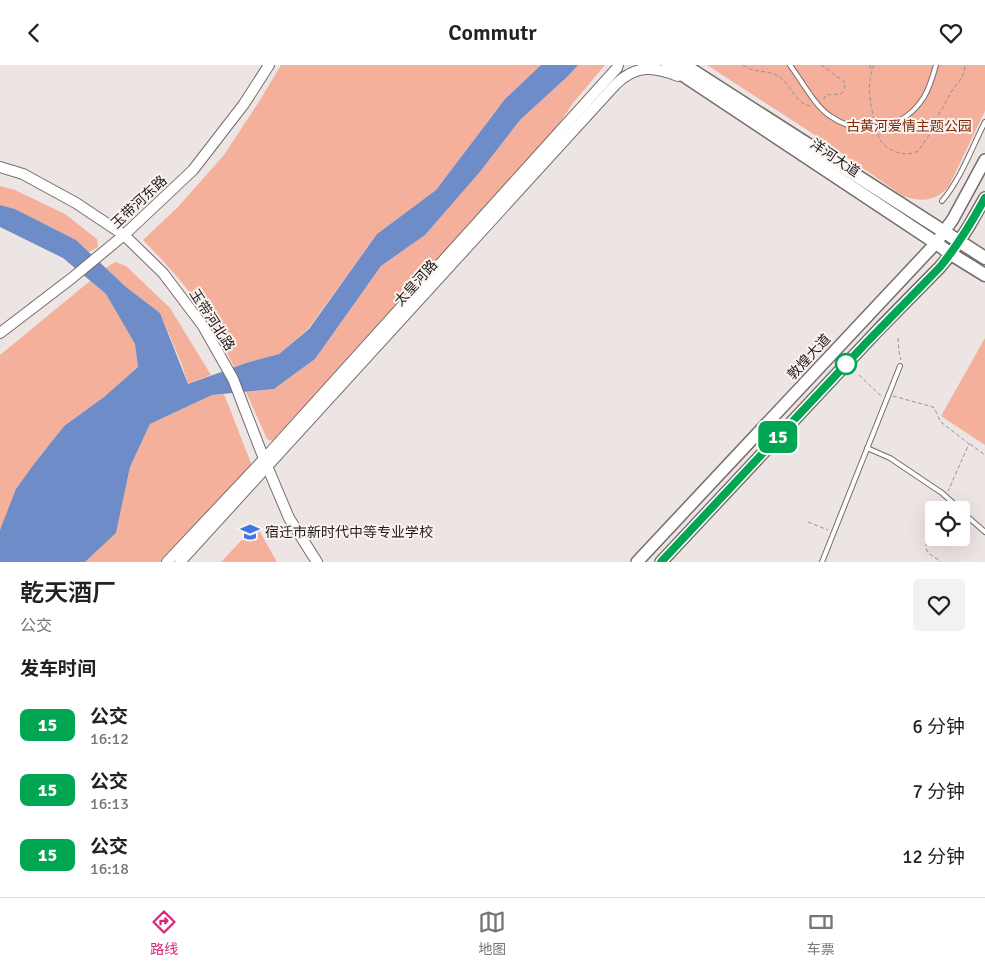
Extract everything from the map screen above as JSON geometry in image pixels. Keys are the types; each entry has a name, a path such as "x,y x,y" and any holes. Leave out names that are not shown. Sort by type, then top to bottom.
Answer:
{"main road":[{"name":"洋河大道","path":"668,65 940,237 959,242 985,258"},
{"name":"洋河大道","path":"684,65 940,237 951,254 985,275"},
{"name":"敦煌大道","path":"637,562 940,237 958,211 985,160"},
{"path":"661,562 940,267 959,242 985,198"}],"street":[{"name":"玉带河东路","path":"0,333 124,235 194,170 244,104 269,65"},
{"path":"616,84 631,65"},
{"name":"太皇河路","path":"180,562 618,66"},
{"name":"太皇河路","path":"168,562 266,463 616,84 629,73 646,69 666,71 693,81"},
{"name":"玉带河北路","path":"0,167 23,174 76,203 124,235 163,273 203,327 233,379 289,518 317,562"}],"lane":[{"path":"790,65 820,107 829,115 846,125 877,129 907,116 916,108 928,89 936,65"},
{"path":"942,201 950,191 985,121"},
{"path":"822,562 900,366"},
{"path":"867,448 890,458 951,501"},
{"path":"970,518 985,532"}],"path":[{"path":"743,65 754,70 776,74 801,102 807,106 820,107 826,95 841,94 844,90 845,82 821,65"},
{"path":"870,65 870,93 878,139 883,145 907,154 914,154 918,151 937,124 939,114 961,79 965,65"},
{"path":"871,71 874,65"},
{"path":"898,338 900,366"},
{"path":"860,375 886,401"},
{"path":"889,394 910,402 933,407 941,422 985,455"},
{"path":"944,501 969,444"},
{"path":"808,522 834,532"},
{"path":"926,546 928,552 941,562"}],"green space":[{"path":"281,65 541,65 505,99 436,190 377,234 308,329 279,354 234,367 219,335 202,309 164,262 143,240 178,207 224,155"},
{"path":"577,65 605,65 531,157 278,436 272,441 267,439 246,392 274,389 315,359 381,266 425,235 479,173 520,120 563,81"},
{"name":"古黄河爱情主题公园","path":"707,65 985,65 985,111 949,186 939,195 922,200 903,196 818,137"},
{"path":"0,186 15,190 65,214 97,239 98,247 89,252 76,240 15,209 0,205"},
{"path":"115,262 126,266 170,308 211,375 188,384 160,313 126,287 106,268"},
{"path":"90,281 106,294 135,344 138,367 104,397 64,426 34,464 0,530 0,355"},
{"path":"985,338 985,445 941,416"},
{"path":"224,394 251,463 250,470 164,562 85,562 116,533 130,467 150,424 212,395"},
{"path":"256,525 277,562 221,562"}],"water":[{"path":"541,65 578,65 520,120 479,173 425,235 381,266 315,359 274,389 212,395 150,424 130,467 116,533 85,562 0,562 0,530 16,489 64,426 104,397 138,367 135,344 106,294 63,258 0,227 0,205 15,209 76,240 126,287 160,313 188,384 246,363 279,354 309,329 377,234 436,190 505,99"}],"bus line":[{"name":"15","path":"661,562 866,343 940,267 951,254 985,198"}],"place":[{"name":"宿迁市新时代中等专业学校","path":"250,532"}]}
